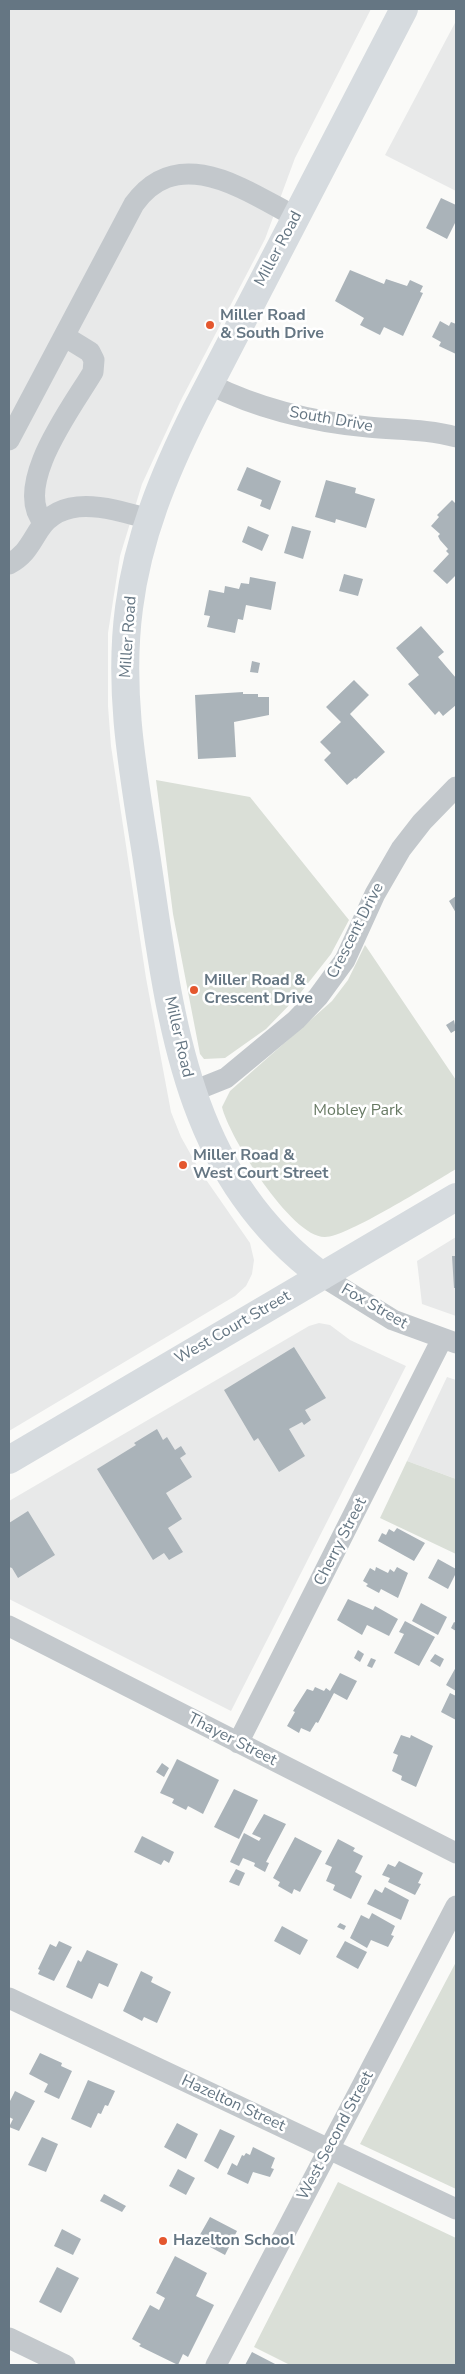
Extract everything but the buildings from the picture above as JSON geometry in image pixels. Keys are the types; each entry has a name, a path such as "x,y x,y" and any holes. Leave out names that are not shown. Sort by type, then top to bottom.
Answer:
{"main road":[{"name":"Miller Road","path":"322,1276 282,1241 241,1189 214,1146 191,1092 178,1048 166,989 127,721 125,677 129,610 138,559 148,519 176,450 404,9"},
{"name":"West Court Street","path":"9,1460 456,1197"}],"street":[{"path":"9,440 134,204 154,184 182,174 210,175 296,217"},
{"path":"44,523 36,509 34,491 37,472 44,455 93,372 94,366 90,352 64,336"},
{"name":"South Drive","path":"209,384 250,402 312,419 368,427 423,430 456,437"},
{"path":"9,564 27,550 44,523 62,509 78,506 117,510 148,519"},
{"name":"Crescent Drive","path":"191,1092 226,1078 290,1025 318,997 345,960 379,886 401,849 422,822 456,787"},
{"name":"Fox Street","path":"322,1276 385,1316 449,1341"},
{"name":"Cherry Street","path":"238,1744 449,1341"},
{"name":"Thayer Street","path":"9,1626 238,1744 456,1853"},
{"name":"West Second Street","path":"216,2365 456,1906"},
{"name":"Hazelton Street","path":"9,1998 456,2209"},
{"path":"9,2338 65,2365"}],"shaded area":[{"path":"9,9 371,9 295,158 265,239 180,402 142,484 120,556 108,633 108,706 111,746 146,978 171,1112 181,1137 200,1171 250,1243 254,1260 252,1274 246,1286 235,1296 9,1431"},
{"path":"456,21 456,191 385,155"},
{"path":"456,1237 456,1316 422,1304 417,1261"},
{"path":"319,1323 330,1325 350,1340 406,1366 231,1711 9,1599 9,1501 309,1326"},
{"path":"447,1377 456,1380 456,1479 407,1461"}],"green space":[{"path":"156,780 250,797 349,920 331,954 298,996 266,1029 225,1058 204,1059 200,1054 173,914"},
{"name":"Mobley Park","path":"365,945 456,1080 456,1169 370,1219 336,1235 325,1237 311,1233 296,1221 264,1184 236,1140 222,1107 230,1091 332,1001 348,980"},
{"path":"407,1461 456,1479 456,1554 380,1518"},
{"path":"456,1962 456,2189 360,2144"},
{"path":"338,2182 456,2238 456,2365 290,2365 254,2347"}],"place":[{"name":"Miller Road & South Drive","path":"210,325"},
{"name":"Miller Road & Crescent Drive","path":"194,990"},
{"name":"Miller Road & West Court Street","path":"183,1165"},
{"name":"Hazelton School","path":"163,2241"}]}
